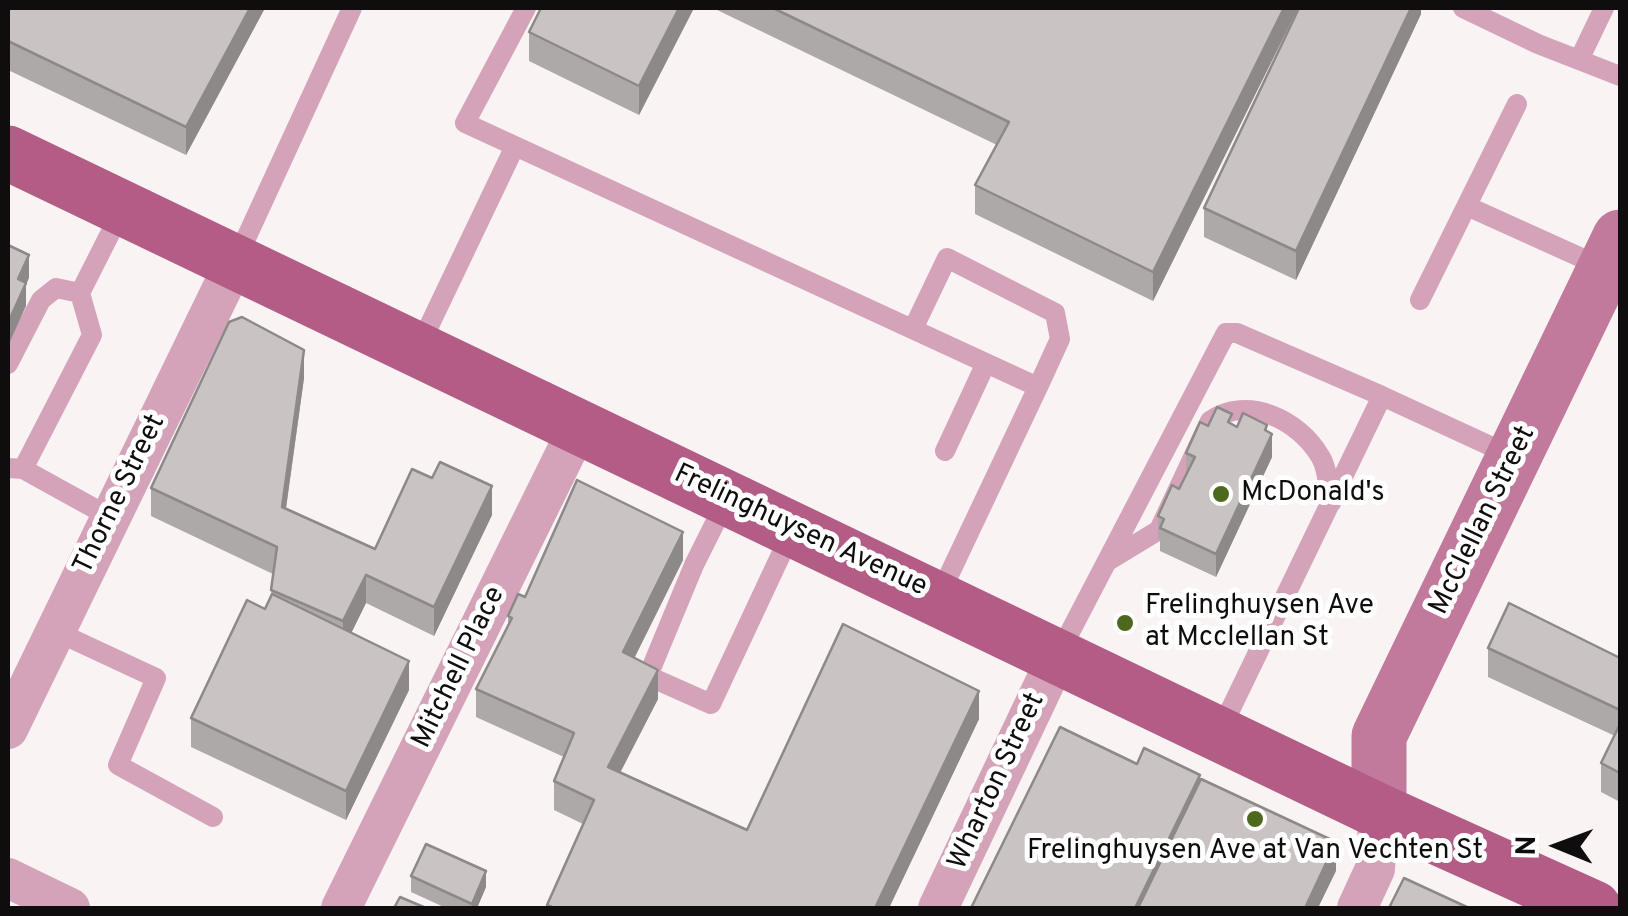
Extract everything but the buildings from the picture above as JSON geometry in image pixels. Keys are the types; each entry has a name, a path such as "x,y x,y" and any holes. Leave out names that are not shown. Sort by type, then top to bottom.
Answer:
{"main road":[{"name":"Frelinghuysen Avenue","path":"8,153 1378,811 1594,908"},
{"name":"McClellan Street","path":"1378,811 1379,736 1613,253"}],"street":[{"name":"Thorne Street","path":"8,729 235,262"},
{"name":"Mitchell Place","path":"341,908 578,428"},
{"name":"Wharton Street","path":"938,908 1058,655"},
{"path":"1358,908 1375,870 1378,811"},
{"path":"8,878 70,908"}],"lane":[{"path":"235,262 352,8"},
{"path":"526,8 465,123 1038,387"},
{"path":"1463,8 1620,76"},
{"path":"1579,60 1604,8"},
{"path":"1420,300 1517,104"},
{"path":"418,351 515,146"},
{"path":"1468,207 1613,253"},
{"path":"110,517 15,468 92,335 80,293 123,209"},
{"path":"912,329 947,258 1035,299 1055,313 1060,340 938,598"},
{"path":"8,364 44,295 56,288 80,293"},
{"path":"1058,655 1226,333 1237,333 1515,457"},
{"path":"946,451 986,363"},
{"path":"1219,733 1382,396"},
{"path":"1106,562 1159,530 1210,421 1222,413 1243,408 1270,415 1302,432 1322,459 1330,503"},
{"path":"728,497 694,565 648,676 665,685 711,704 793,528"},
{"path":"56,630 156,678 118,764 214,817"}],"place":[{"name":"McDonald's","path":"1221,494"},
{"name":"Frelinghuysen Ave at Mcclellan St","path":"1125,623"},
{"name":"Frelinghuysen Ave at Van Vechten St","path":"1255,819"}]}
